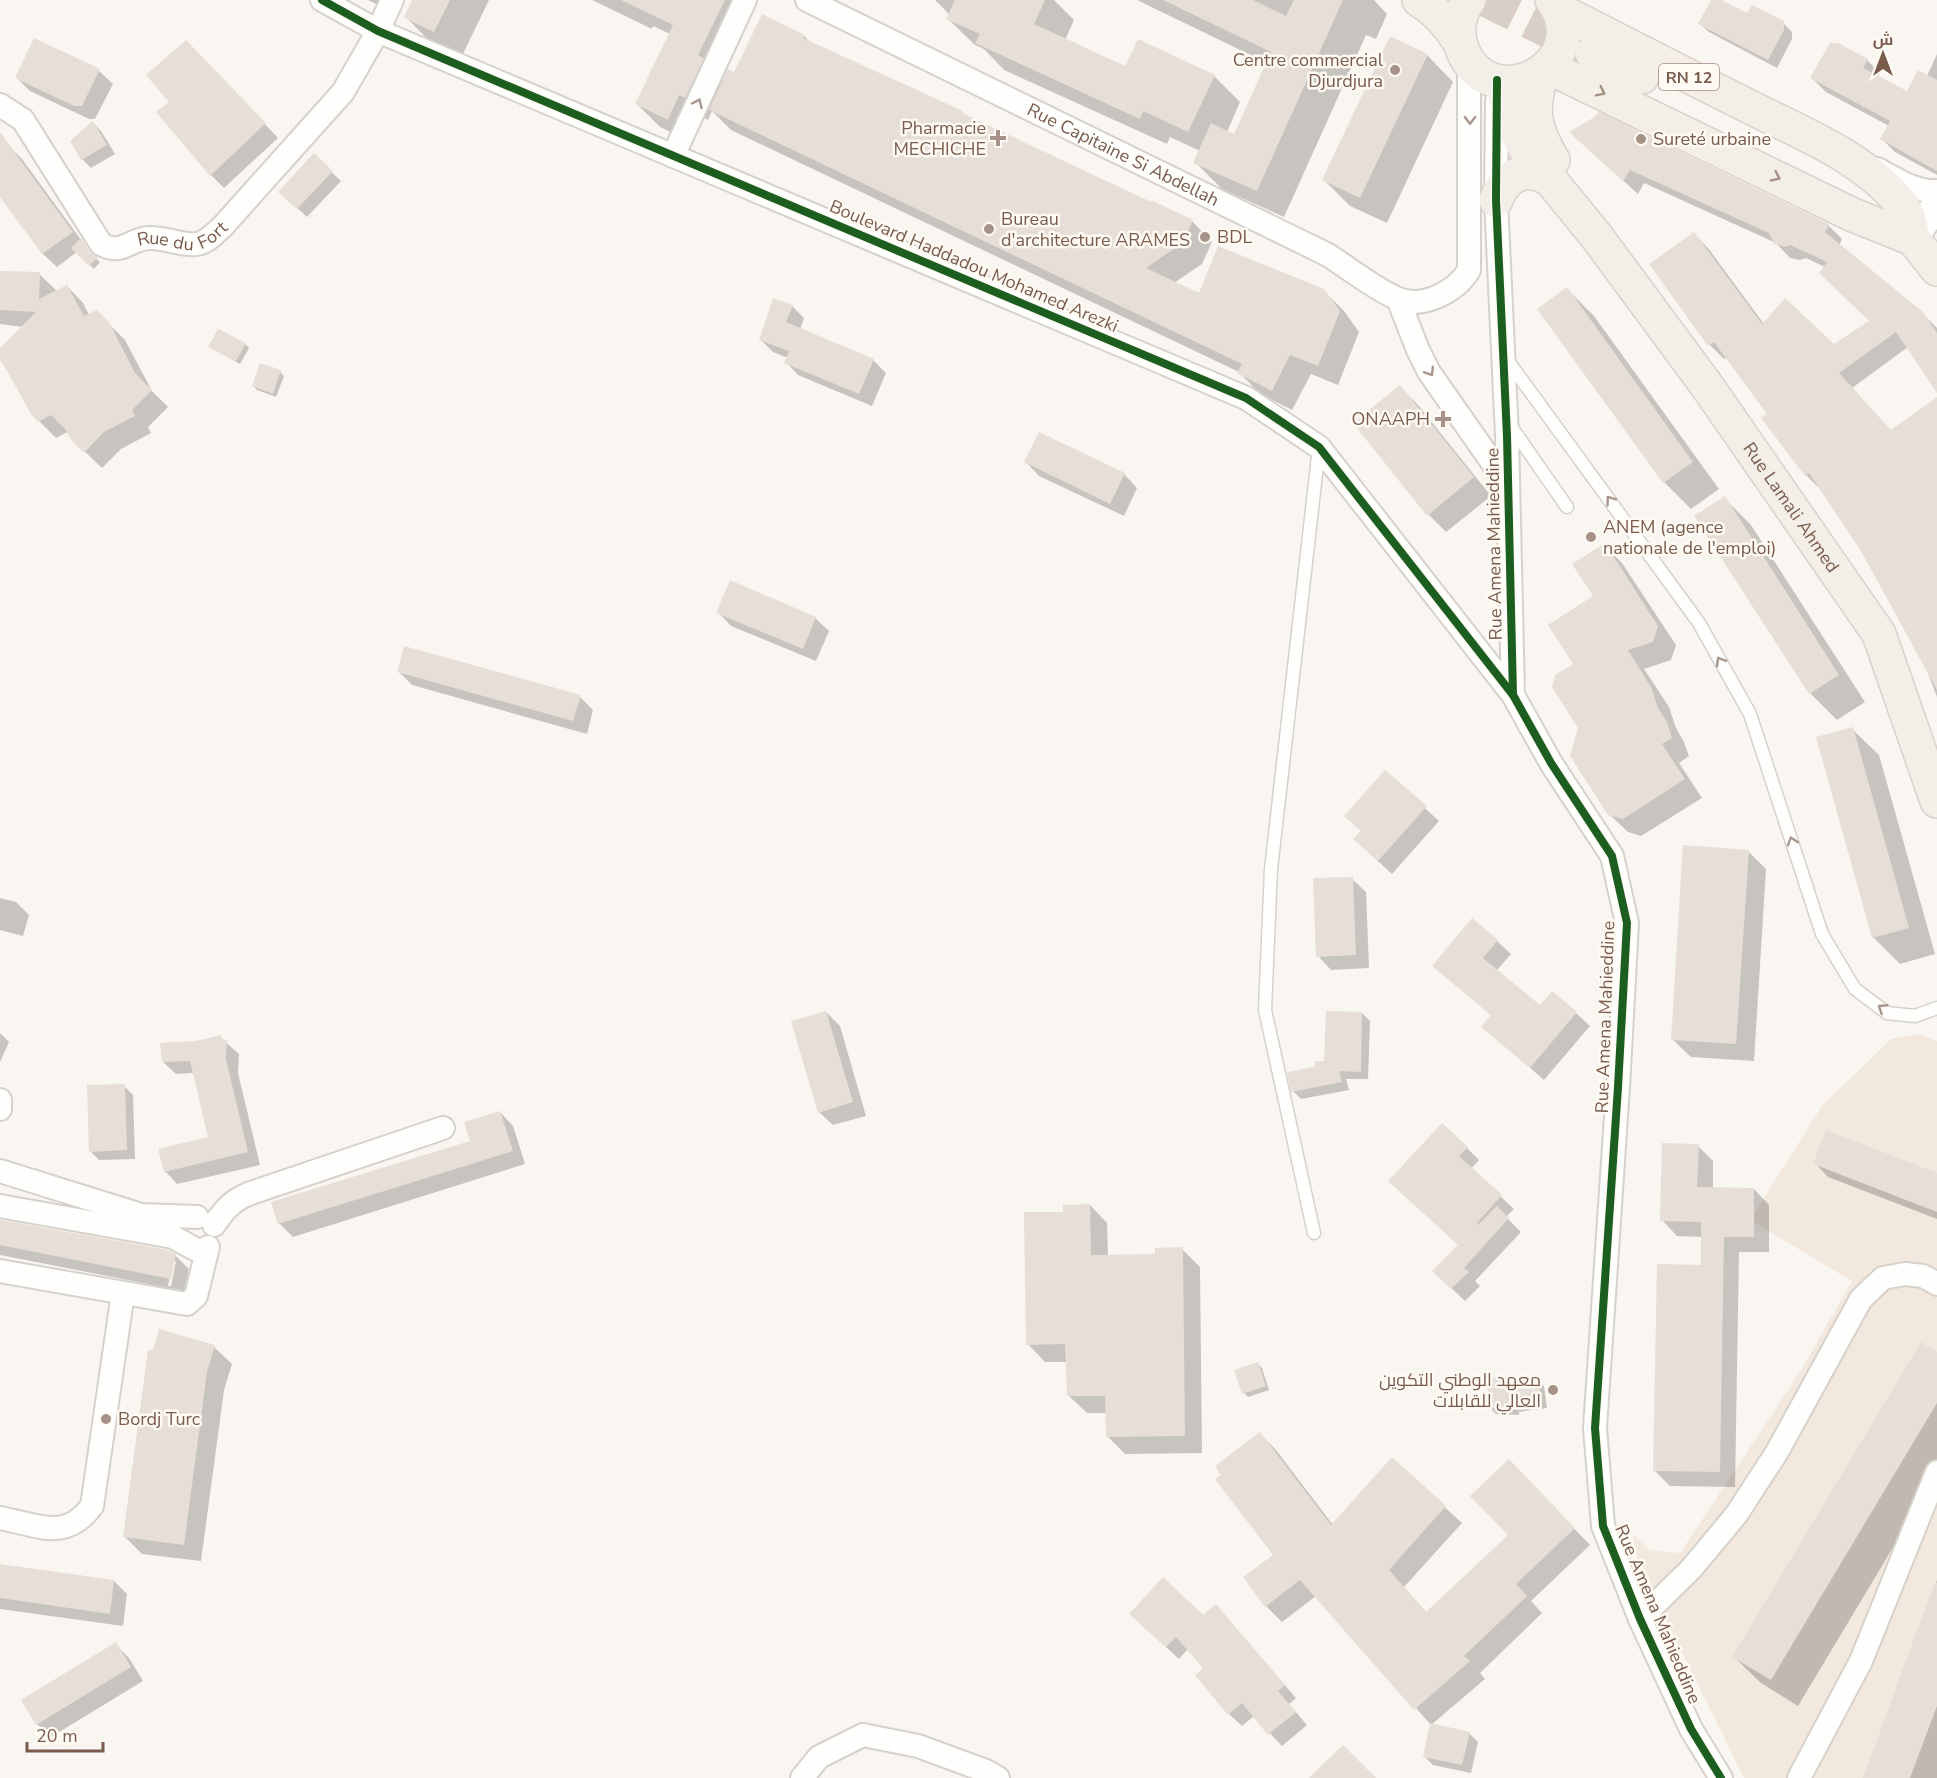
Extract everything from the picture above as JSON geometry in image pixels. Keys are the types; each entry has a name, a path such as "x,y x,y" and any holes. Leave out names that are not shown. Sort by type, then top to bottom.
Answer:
{"main road":[{"path":"1419,0 1432,8 1452,30 1477,70 1500,81 1523,81 1545,69"},
{"path":"1465,52 1459,30 1460,17 1469,0"},
{"name":"Rue Lamali Ahmed","path":"1555,3 1563,34 1560,46 1545,69 1535,100 1534,115 1546,148 1597,237"},
{"name":"RN 12","path":"1555,3 1865,169 1898,200 1909,217 1913,239"},
{"name":"RN 12","path":"1592,53 1819,163 1839,176 1913,239 1937,269"},
{"name":"RN 12","path":"1545,69 1853,215 1913,239"},
{"name":"Rue Lamali Ahmed","path":"1500,81 1511,122 1526,150 1597,237 1730,418 1879,634 1937,801"},
{"path":"1496,200 1505,182 1514,176 1534,173 1552,182"}],"street":[{"name":"Boulevard Haddadou Mohamed Arezki","path":"322,0 378,31 1246,398 1319,447 1513,695"},
{"name":"Rue du Fort","path":"0,105 23,120 101,244 109,249 120,249 147,237 195,245 206,241 223,226 343,92 378,31 392,0"},
{"path":"673,156 746,0"},
{"name":"Rue Capitaine Si Abdellah","path":"807,0 1328,255 1398,299"},
{"path":"1415,344 1418,316 1428,302 1458,285 1469,270 1465,52"},
{"name":"Rue Amena Mahieddine","path":"1500,81 1496,200 1506,419 1513,695 1551,763 1612,856 1627,923 1595,1428 1603,1526 1640,1619 1691,1729 1720,1778"},
{"path":"1820,143 1900,181 1931,192 1937,191"},
{"path":"1913,239 1937,204"},
{"path":"1439,297 1412,301 1398,299 1415,344 1429,372 1508,484"},
{"path":"0,1100 0,1109"},
{"path":"201,1248 186,1242 184,1231 188,1221 206,1221 236,1199 248,1194 443,1128"},
{"path":"0,1171 141,1215 206,1221"},
{"path":"0,1206 173,1238 201,1248"},
{"path":"0,1272 187,1304 196,1296 201,1248"},
{"path":"1640,1619 1691,1569 1736,1515 1777,1452 1861,1299 1883,1278 1905,1274 1923,1276 1937,1284"},
{"path":"0,1518 63,1529 76,1523 92,1506 123,1293"},
{"path":"1799,1778 1861,1661 1937,1472"},
{"path":"802,1778 819,1756 863,1735 918,1746 986,1771 998,1778"}],"lane":[{"path":"1502,352 1699,623 1750,714 1822,934 1855,989 1887,1013 1915,1016 1937,1008"},
{"path":"1506,419 1567,507"},
{"path":"1314,1233 1264,1010 1271,870 1319,447"}],"shaded area":[{"path":"1919,1034 1937,1041 1937,1778 1744,1778 1638,1563 1633,1535 1650,1550 1680,1553 1800,1372 1852,1281 1750,1220 1822,1106 1891,1039"}],"building":[{"path":"412,0 450,0 434,32 404,18"},
{"path":"621,0 725,0 698,55 704,58 685,98 679,95 668,120 635,104 673,25"},
{"path":"955,0 1045,0 1034,24 1125,66 1138,39 1215,75 1188,132 1143,111 1140,119 975,43 980,34 946,19"},
{"path":"1163,0 1253,0 1286,16 1294,0 1343,0 1257,191 1193,163 1211,123 1234,134 1271,52"},
{"path":"1711,0 1721,0 1747,13 1752,5 1784,21 1784,30 1768,60 1698,24"},
{"path":"762,14 805,35 803,38 1193,220 1182,243 1146,268 1199,293 1218,246 1324,289 1340,311 1318,366 1290,355 1272,391 1237,373 1242,364 709,110 728,69 734,72"},
{"path":"1390,36 1428,54 1360,198 1322,180"},
{"path":"34,38 100,69 82,106 74,106 15,78"},
{"path":"186,40 266,123 210,176 156,112 169,102 146,75"},
{"path":"1830,43 1838,43 1868,59 1863,68 1907,91 1918,70 1937,80 1937,171 1880,139 1890,121 1810,78"},
{"path":"1599,112 1829,224 1825,232 1923,312 1937,333 1937,393 1896,332 1839,373 1891,430 1937,397 1937,690 1861,551 1809,473 1805,476 1761,418 1767,414 1714,342 1708,346 1649,264 1694,232 1762,324 1785,298 1834,344 1869,321 1819,273 1827,262 1790,245 1785,247 1774,244 1769,233 1630,170 1623,181 1569,132"},
{"path":"93,121 107,145 81,160 70,141"},
{"path":"0,132 73,232 42,254 0,197"},
{"path":"314,153 333,171 297,209 278,192"},
{"path":"81,238 90,252 98,257 89,266 71,248"},
{"path":"0,271 40,272 39,299 67,285 84,316 97,310 109,322 135,373 152,390 132,410 135,416 104,432 84,453 51,415 38,422 0,360 0,348 36,312 0,310"},
{"path":"1567,287 1693,462 1663,483 1537,309"},
{"path":"773,298 793,305 786,322 874,359 859,394 784,363 789,351 759,340"},
{"path":"218,329 246,343 236,361 208,347"},
{"path":"260,363 281,370 273,394 252,386"},
{"path":"1400,385 1474,477 1427,516 1353,423"},
{"path":"1039,432 1125,473 1110,504 1024,462"},
{"path":"1725,496 1839,675 1809,694 1694,516"},
{"path":"1605,543 1658,626 1653,642 1628,650 1651,687 1658,708 1667,722 1672,738 1662,744 1685,779 1623,819 1608,815 1570,756 1578,728 1552,687 1555,675 1573,664 1548,625 1593,596 1572,564"},
{"path":"730,580 816,617 803,649 716,613"},
{"path":"404,646 581,695 573,721 397,672"},
{"path":"1853,727 1909,928 1872,938 1816,737"},
{"path":"1385,770 1427,806 1378,861 1353,839 1361,831 1344,816"},
{"path":"1683,845 1749,850 1736,1044 1671,1040"},
{"path":"1353,877 1356,955 1316,957 1313,878"},
{"path":"1472,918 1498,940 1483,958 1540,1005 1552,991 1577,1012 1530,1068 1481,1027 1491,1015 1432,966"},
{"path":"826,1011 853,1102 818,1113 791,1021"},
{"path":"1326,1011 1362,1012 1361,1072 1339,1071 1342,1082 1291,1092 1287,1072 1315,1067 1315,1061 1324,1061"},
{"path":"221,1035 222,1040 227,1040 226,1059 248,1152 164,1172 158,1149 208,1137 190,1061 162,1062 160,1043 196,1041"},
{"path":"125,1084 127,1150 89,1152 87,1085"},
{"path":"500,1111 513,1151 278,1224 271,1202 470,1141 464,1122"},
{"path":"1442,1123 1468,1147 1459,1156 1502,1195 1477,1223 1478,1225 1497,1206 1509,1218 1464,1268 1469,1272 1451,1289 1432,1271 1458,1245 1388,1181"},
{"path":"1826,1130 1937,1173 1937,1212 1813,1164"},
{"path":"1662,1143 1699,1144 1697,1187 1754,1188 1754,1237 1724,1237 1720,1472 1653,1471 1657,1264 1701,1265 1701,1222 1660,1221"},
{"path":"1090,1204 1091,1255 1155,1254 1155,1248 1183,1247 1185,1436 1106,1437 1105,1396 1067,1396 1065,1344 1026,1345 1024,1212 1063,1212 1063,1205"},
{"path":"0,1220 168,1250 176,1254 171,1279 0,1245"},
{"path":"159,1329 215,1345 207,1372 184,1545 123,1537 148,1350 153,1350"},
{"path":"1921,1342 1937,1352 1937,1403 1771,1680 1732,1657"},
{"path":"1258,1362 1266,1386 1242,1394 1234,1370"},
{"path":"1488,1377 1513,1377 1513,1381 1538,1378 1541,1401 1512,1405 1512,1408 1488,1408"},
{"path":"1260,1432 1331,1525 1392,1457 1446,1506 1389,1570 1426,1612 1508,1535 1470,1496 1509,1459 1575,1528 1516,1584 1527,1596 1464,1656 1470,1661 1414,1710 1300,1580 1265,1607 1243,1577 1273,1555 1215,1479 1221,1475 1215,1466"},
{"path":"0,1564 114,1580 110,1614 0,1598"},
{"path":"1163,1577 1203,1615 1216,1604 1285,1685 1278,1691 1296,1712 1268,1735 1242,1703 1228,1715 1195,1675 1203,1668 1176,1637 1166,1647 1129,1614"},
{"path":"1935,1582 1937,1583 1937,1706 1910,1778 1863,1778"},
{"path":"116,1642 131,1667 36,1725 21,1700"},
{"path":"1430,1723 1470,1732 1462,1765 1423,1757"},
{"path":"1343,1745 1376,1778 1309,1778"}],"tunnel":[{"path":"1485,0 1585,50"}],"cycle path":[{"path":"322,0 378,31 1246,398 1319,447 1513,695"},
{"path":"1497,80 1496,200 1507,436 1513,695 1551,763 1612,856 1627,923 1595,1428 1603,1526 1640,1619 1691,1729 1721,1778"}],"place":[{"name":"Centre commercial Djurdjura","path":"1395,70"},
{"name":"Pharmacie MECHICHE","path":"998,138"},
{"name":"Sureté urbaine","path":"1641,139"},
{"name":"Bureau d'architecture ARAMES","path":"989,229"},
{"name":"BDL","path":"1205,237"},
{"name":"ONAAPH","path":"1443,419"},
{"name":"ANEM (agence nationale de l'emploi)","path":"1591,537"},
{"name":"معهد الوطني التكوين العالي للقابلات","path":"1553,1390"},
{"name":"Bordj Turc","path":"106,1419"}]}
